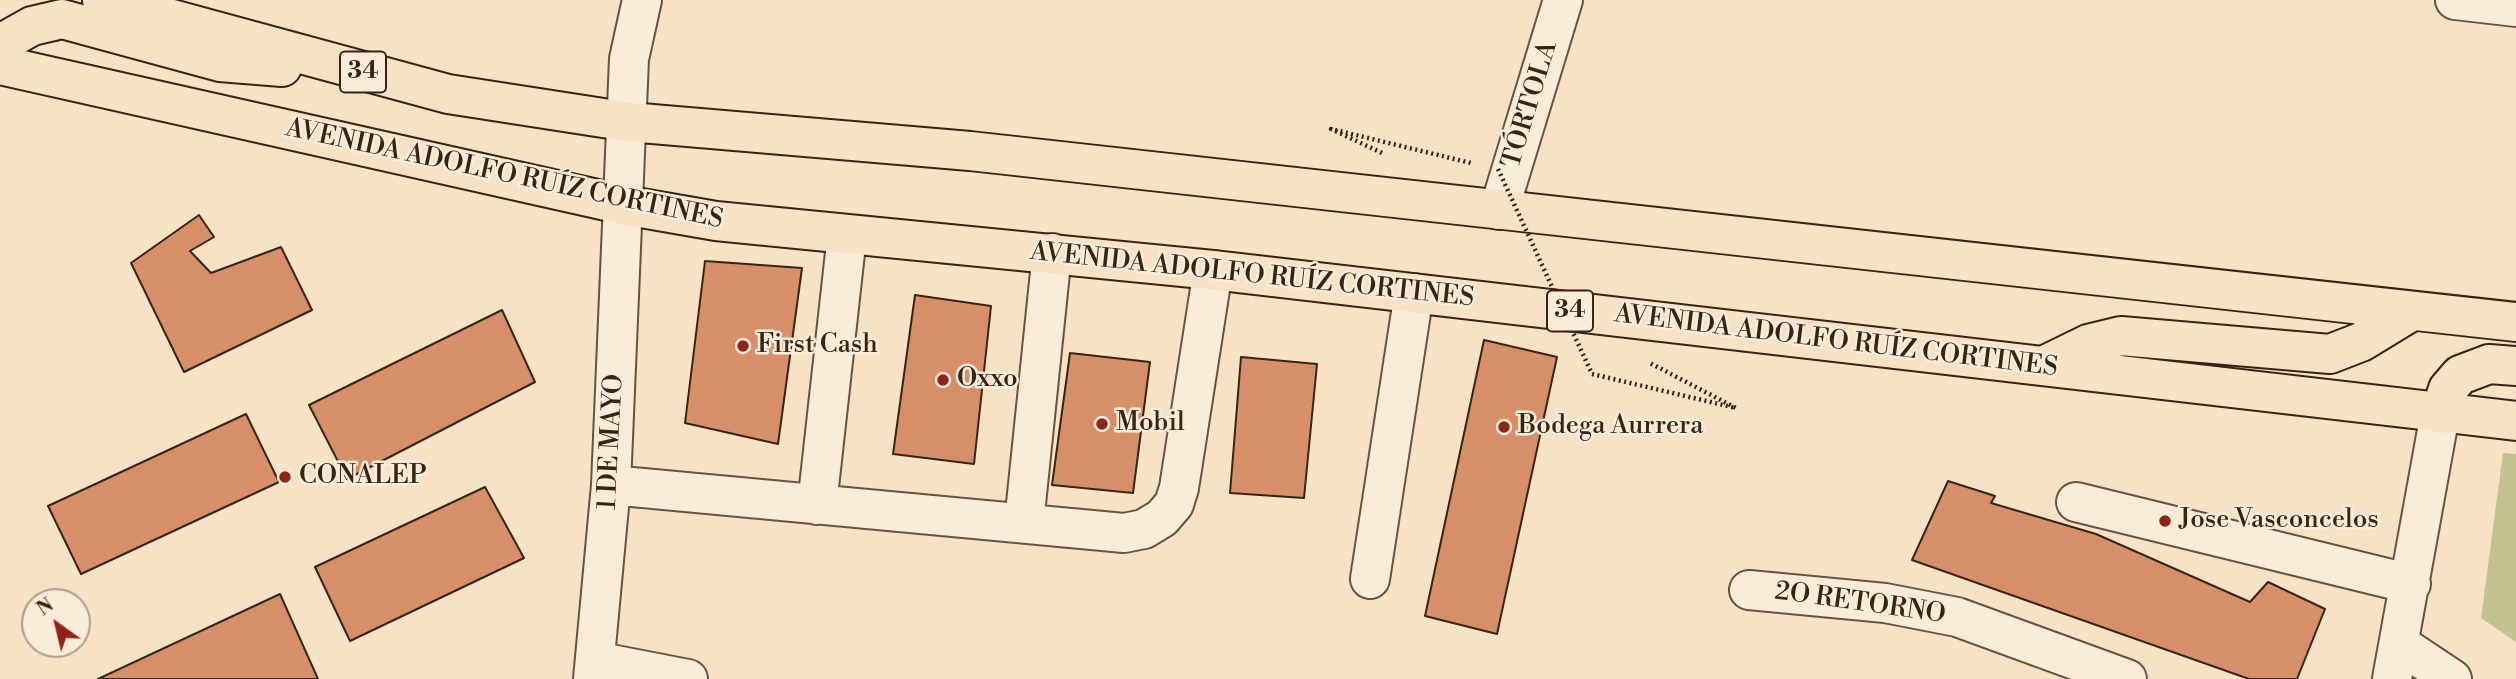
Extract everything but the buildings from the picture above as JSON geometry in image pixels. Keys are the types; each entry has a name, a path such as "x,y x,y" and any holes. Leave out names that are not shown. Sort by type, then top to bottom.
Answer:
{"main road":[{"name":"34","path":"102,0 448,94 629,122 970,151 2516,322"},
{"path":"0,44 32,26 62,19 220,62 281,67 326,62"},
{"name":"AVENIDA ADOLFO RUÍZ CORTINES","path":"0,65 624,205 716,221 1213,270 2516,421"},
{"path":"2043,366 2088,344 2121,336 2330,354 2361,342 2412,311"},
{"path":"2440,414 2448,389 2460,375 2489,364 2516,366"}],"street":[{"name":"1 DE MAYO","path":"594,670 611,485 629,122 629,59 642,0"},
{"name":"TÓRTOLA","path":"1499,210 1563,0"},
{"path":"2455,0 2516,7"},
{"path":"817,505 847,235"},
{"path":"1024,523 1052,253"},
{"path":"611,485 1124,533 1144,529 1174,504 1213,270"},
{"path":"1370,579 1414,293"},
{"path":"2440,414 2397,662 2452,679"},
{"path":"2076,502 2412,584"},
{"name":"2O RETORNO","path":"1749,590 1885,603 1957,617 2127,679"},
{"path":"594,670 688,679"}],"path":[{"path":"1498,169 1592,374 1735,408 1640,358 1653,354"}],"green space":[{"path":"2503,453 2516,454 2516,642 2481,618"}],"place":[{"name":"First Cash","path":"743,346"},
{"name":"Oxxo","path":"943,380"},
{"name":"Mobil","path":"1102,424"},
{"name":"Bodega Aurrera","path":"1504,427"},
{"name":"CONALEP","path":"285,477"},
{"name":"Jose Vasconcelos","path":"2165,521"}]}
